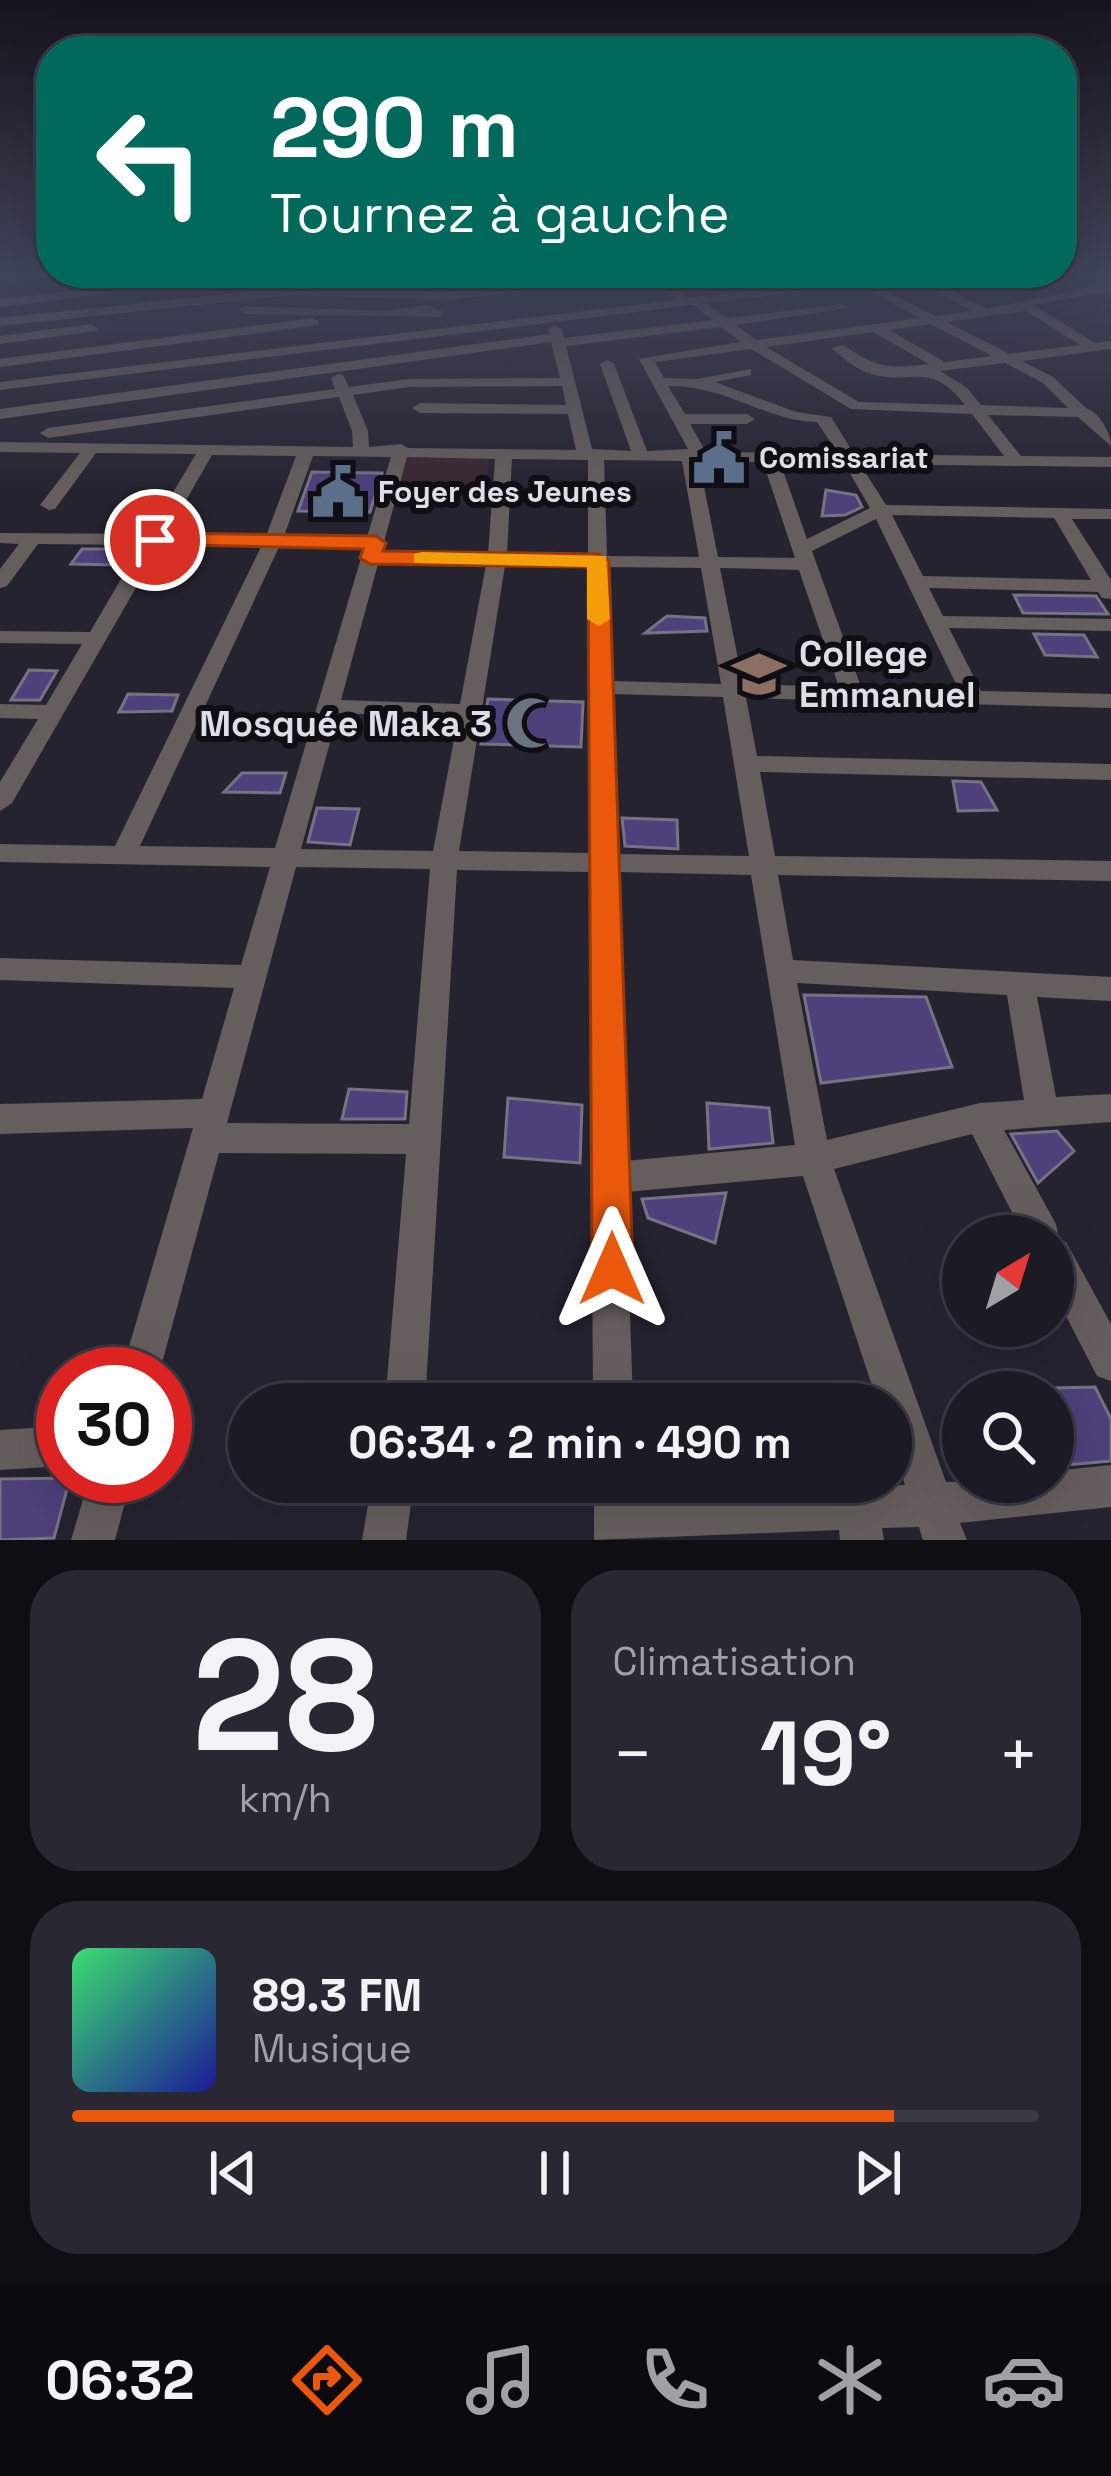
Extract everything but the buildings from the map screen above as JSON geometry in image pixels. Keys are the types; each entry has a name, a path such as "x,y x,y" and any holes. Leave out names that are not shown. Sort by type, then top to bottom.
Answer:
{"street":[{"path":"0,363 102,349"},
{"path":"49,505 117,425 115,349"},
{"path":"0,803 213,449 226,411 220,349"},
{"path":"0,386 285,349"},
{"path":"325,349 360,431 361,449"},
{"path":"0,414 482,349"},
{"path":"560,349 590,453 598,561 613,1383"},
{"path":"724,349 646,359 694,454 814,1159 938,1522"},
{"path":"760,349 856,406 1087,413"},
{"path":"839,349 879,372 1088,349"},
{"path":"907,349 961,390 1016,460"},
{"path":"986,349 1048,380 1111,441"},
{"path":"148,1347 373,550 415,432 409,383 395,359"},
{"path":"607,364 640,453"},
{"path":"659,382 746,372"},
{"path":"700,380 796,418 822,417 880,510 973,697"},
{"path":"48,434 409,383 568,382"},
{"path":"769,388 780,408"},
{"path":"2,449 361,449 415,432 576,410"},
{"path":"902,410 921,445"},
{"path":"680,419 747,419"},
{"path":"415,432 503,452 848,457 921,445 1016,460 1111,462"},
{"path":"123,855 273,541 307,449"},
{"path":"410,1383 422,1139 444,860 497,559 503,452"},
{"path":"769,455 852,694"},
{"path":"0,538 273,541 497,559 709,562 804,556 880,510 1111,514"},
{"path":"1060,513 1109,590"},
{"path":"0,582 33,538"},
{"path":"918,581 1109,590"},
{"path":"937,622 1111,625"},
{"path":"0,637 96,638"},
{"path":"599,687 1111,701"},
{"path":"328,706 470,711"},
{"path":"0,711 53,712"},
{"path":"747,764 1111,772"},
{"path":"0,854 1111,871"},
{"path":"0,970 252,977"},
{"path":"780,971 1111,989"},
{"path":"1020,984 1042,1110"},
{"path":"612,1178 814,1159 980,1117 1111,1108"},
{"path":"980,1117 1032,1215"},
{"path":"0,1119 422,1139"},
{"path":"1074,1293 1111,1363"},
{"path":"0,1450 36,1448"},
{"path":"616,1513 860,1524 938,1522 1111,1486"},
{"path":"93,1540 103,1503"},
{"path":"384,1540 390,1503"}],"shaded area":[{"path":"406,456 489,457 486,497 394,496"}],"slow traffic":[{"path":"422,558 598,561 599,619"}],"place":[{"name":"Comissariat","path":"719,458"},
{"name":"Foyer des Jeunes","path":"338,492"},
{"name":"College Emmanuel","path":"759,674"},
{"name":"Mosquée Maka 3","path":"532,723"}],"route":[{"path":"155,540 376,543 370,558 598,561 612,1269"}]}
